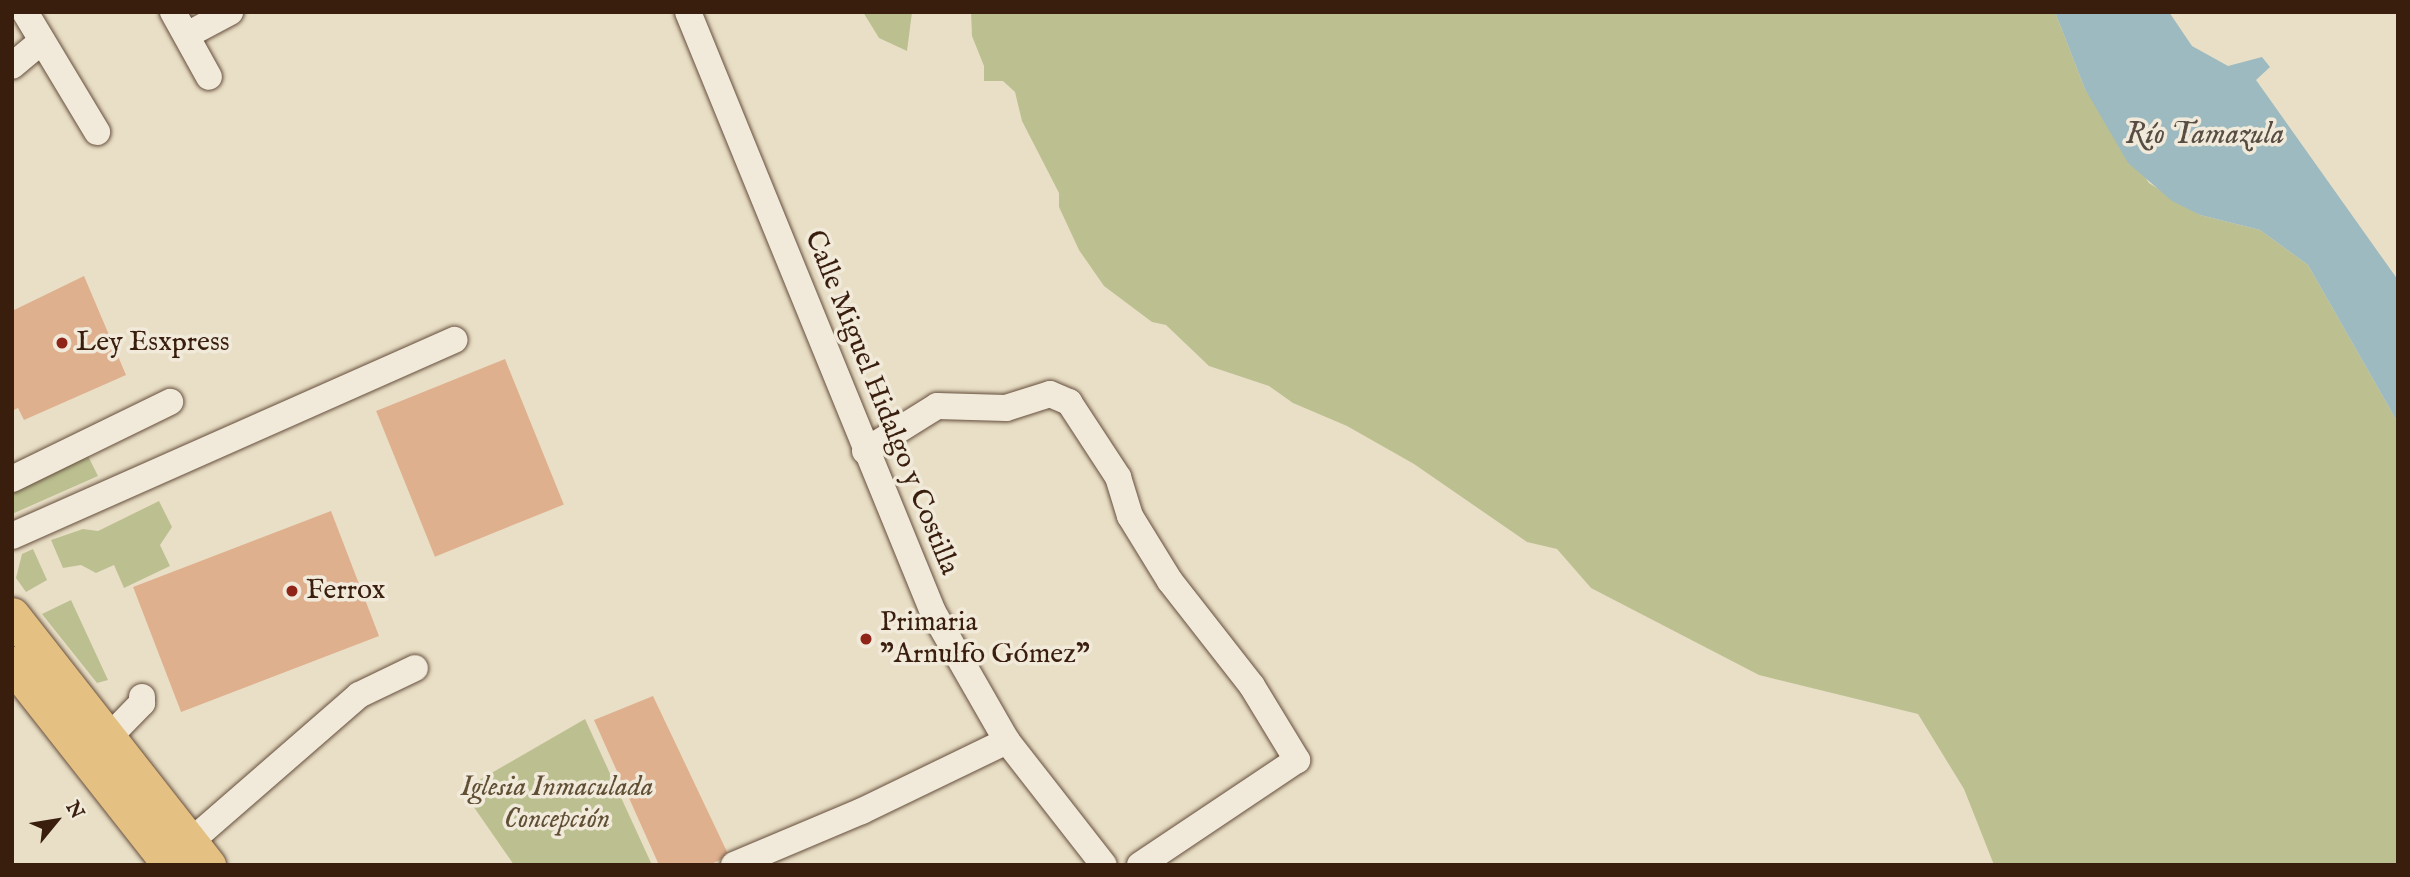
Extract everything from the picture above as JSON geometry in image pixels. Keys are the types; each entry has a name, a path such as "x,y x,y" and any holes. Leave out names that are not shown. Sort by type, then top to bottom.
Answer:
{"main road":[{"path":"13,616 108,738 189,857"},
{"path":"12,664 189,857"}],"street":[{"path":"25,12 97,132"},
{"path":"173,12 209,77"},
{"path":"187,36 230,12"},
{"name":"Calle Miguel Hidalgo y Costilla","path":"688,12 933,612 1007,741 1104,865"},
{"path":"12,66 42,41"},
{"path":"12,536 454,340"},
{"path":"865,451 937,406 1006,408 1050,394 1069,402 1118,477 1130,516 1170,581 1252,686 1297,760 1140,865"},
{"path":"12,479 170,402"},
{"path":"189,857 359,695 415,668"},
{"path":"108,738 139,707 142,696"},
{"path":"734,865 862,811 1007,741"}],"green space":[{"path":"863,12 912,12 907,51 879,38"},
{"path":"971,12 2055,12 2085,89 2149,183 2200,215 2260,230 2308,265 2398,423 2398,865 1994,865 1964,789 1918,714 1759,675 1591,588 1557,549 1527,542 1414,464 1347,426 1293,403 1269,386 1209,366 1166,325 1152,322 1104,286 1079,250 1059,207 1059,193 1022,121 1015,92 1003,81 984,81 984,66 972,36"},
{"path":"87,454 98,476 12,514 12,490"},
{"path":"159,501 172,527 160,545 170,566 124,588 114,565 96,573 81,565 63,568 51,540 83,529 98,531"},
{"path":"33,549 47,580 26,592 16,578 22,554"},
{"path":"71,600 108,680 97,683 42,614"},
{"name":"Iglesia Inmaculada Concepción","path":"585,719 652,865 514,865 462,790"}],"water":[{"name":"Río Tamazula","path":"2055,12 2169,12 2192,46 2228,66 2262,57 2270,67 2256,80 2398,280 2398,423 2308,265 2260,230 2200,215 2172,201 2128,163 2085,89"}],"building":[{"name":"Ley Esxpress","path":"84,276 126,375 24,420 18,408 12,411 12,311"},
{"path":"505,359 564,505 435,557 376,411"},
{"path":"331,511 379,636 181,712 133,587"},
{"name":"Iglesia Inmaculada Concepción","path":"653,696 729,856 709,865 659,865 594,720"}],"place":[{"name":"Ley Esxpress","path":"62,343"},
{"name":"Ferrox","path":"292,591"},
{"name":"Primaria \"Arnulfo Gómez\"","path":"866,639"}]}
